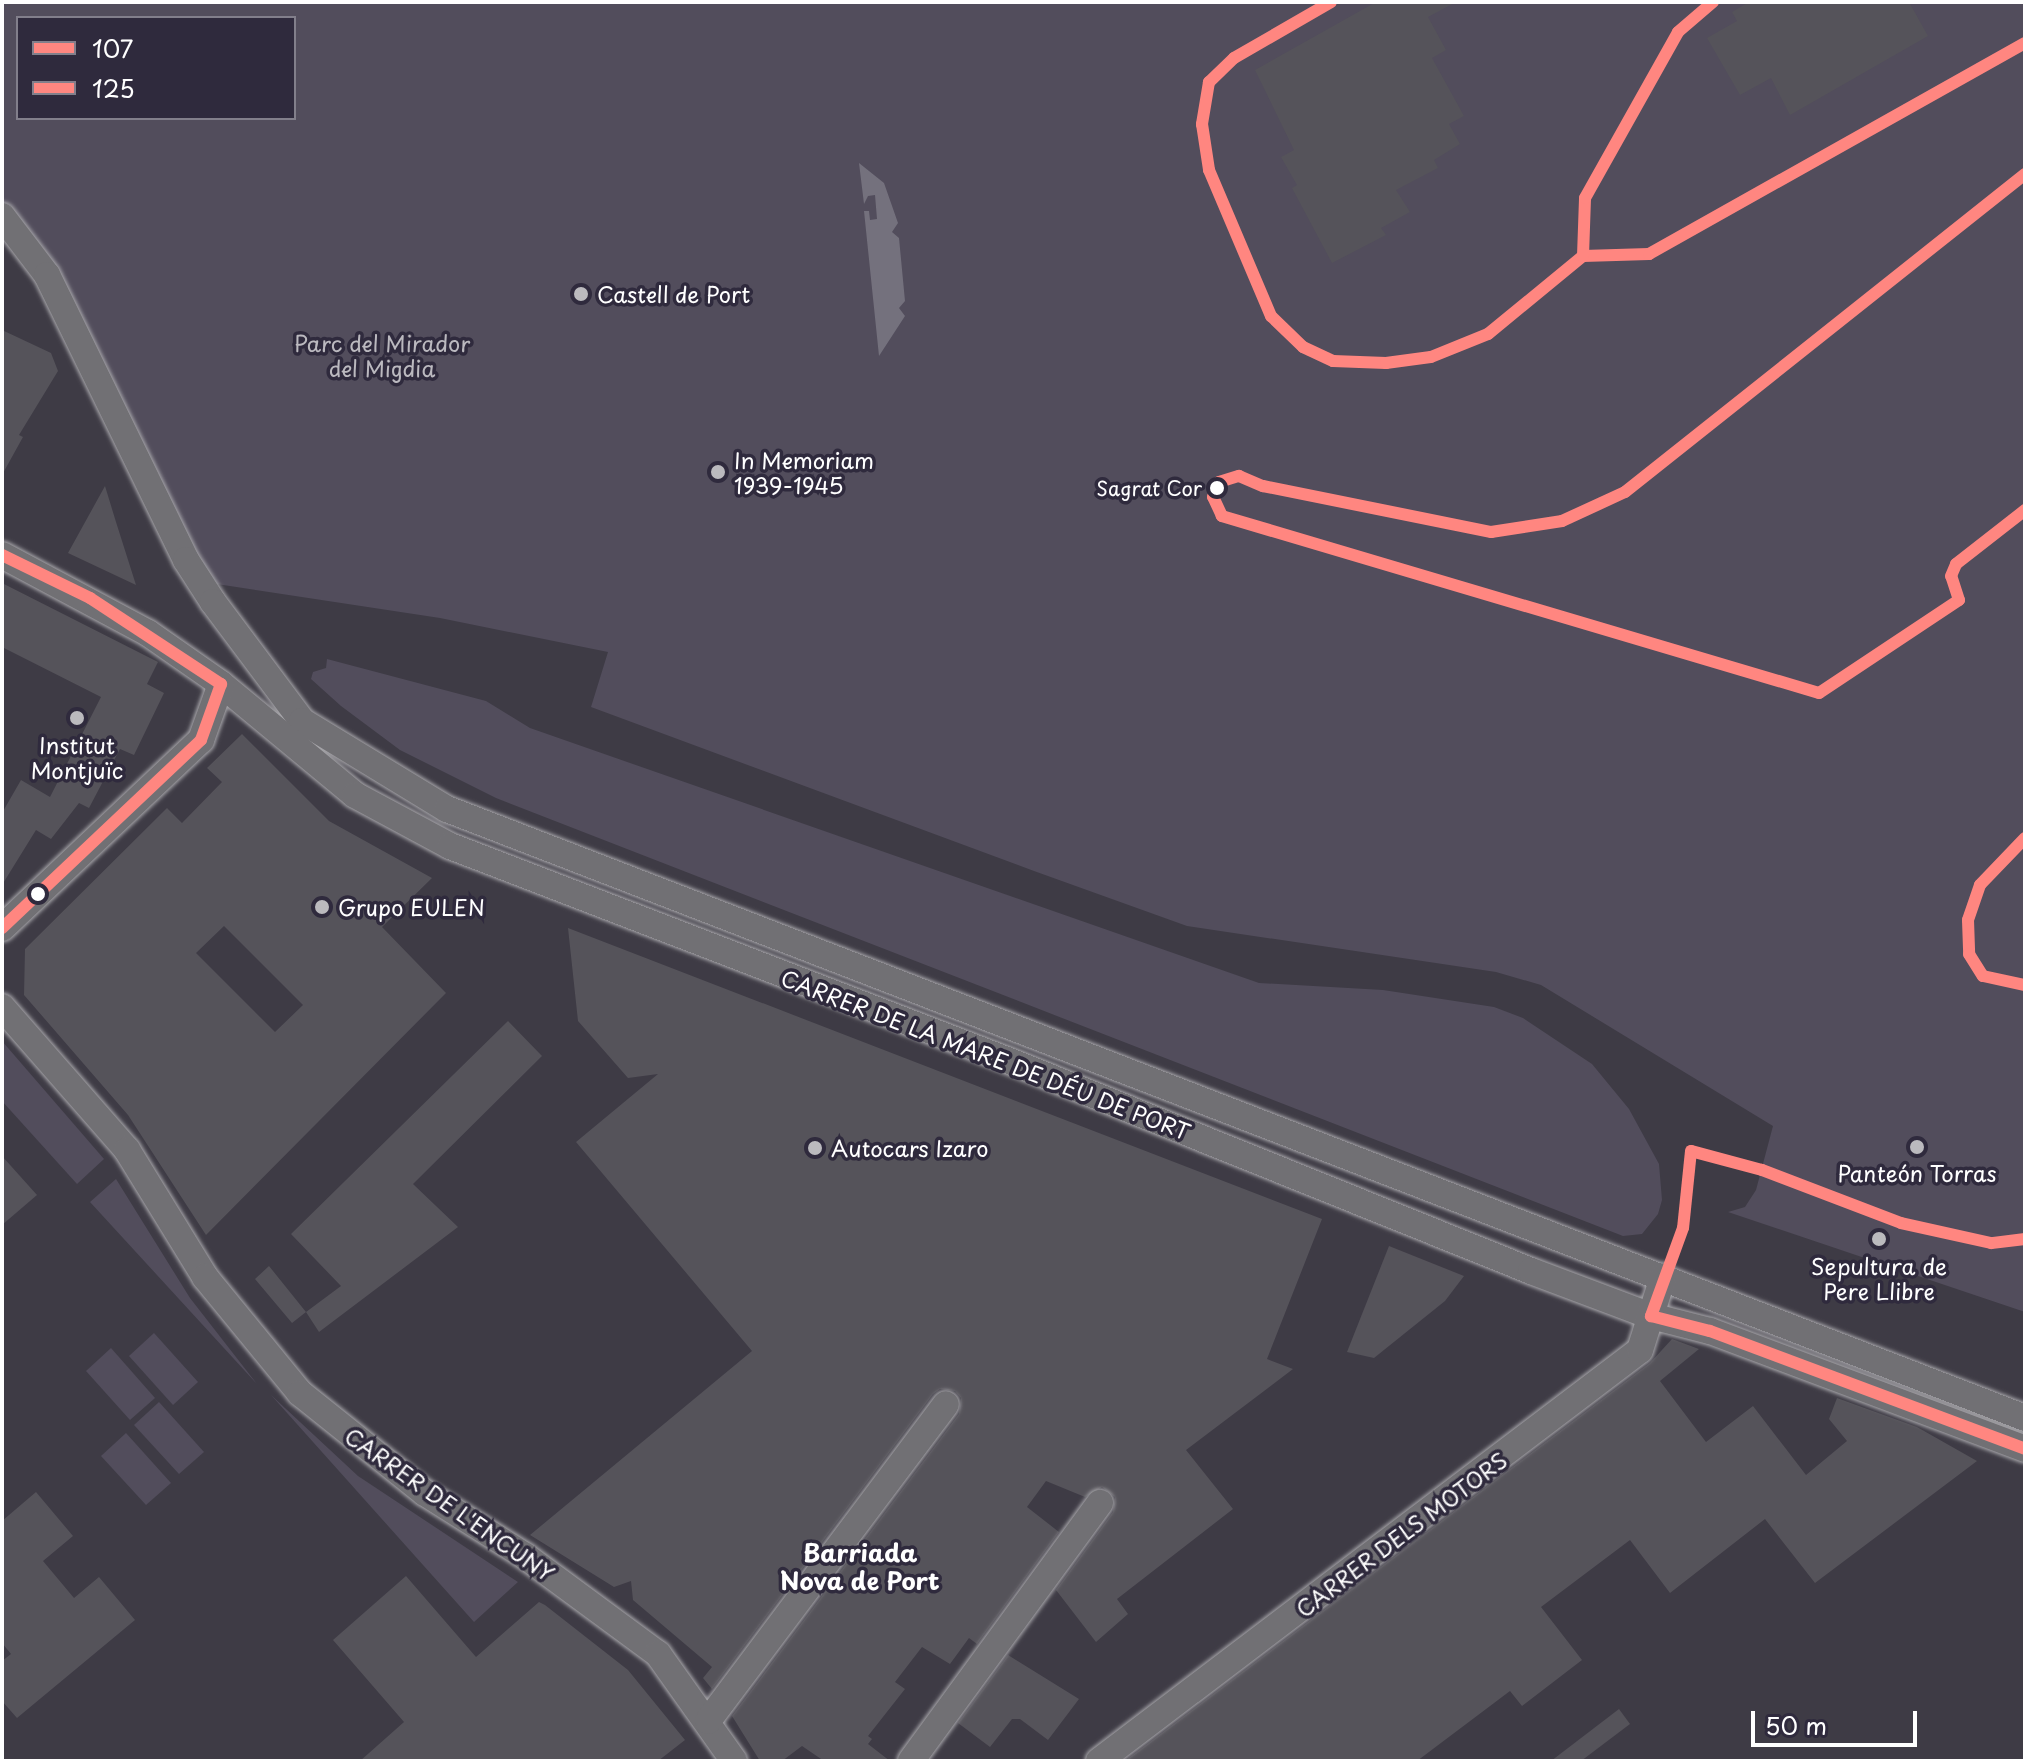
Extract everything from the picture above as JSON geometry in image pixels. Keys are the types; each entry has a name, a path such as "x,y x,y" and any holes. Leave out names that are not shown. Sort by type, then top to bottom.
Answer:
{"street":[{"name":"CARRER DE LA MARE DE DÉU DE PORT","path":"2,216 47,275 83,342 197,581 302,721 447,809 1663,1277 1720,1304 2025,1418"},
{"name":"CARRER DE LA MARE DE DÉU DE PORT","path":"2,555 125,619 221,684 355,795 450,846 1651,1316 1710,1331 2025,1449"},
{"path":"2,928 201,740 221,684"},
{"name":"CARRER DE L'ENCUNY","path":"2,1007 127,1150 205,1277 300,1393 425,1493 525,1556 658,1654 734,1761"},
{"name":"CARRER DELS MOTORS","path":"1099,1761 1640,1350 1663,1277"},
{"path":"708,1721 946,1404"},
{"path":"911,1761 1100,1503"}],"green space":[{"name":"Parc del Mirador del Migdia","path":"2,2 2025,2 2025,1312 1728,1212 1745,1207 1756,1190 1773,1126 1541,985 1496,972 1187,926 591,707 608,652 440,618 197,581 2,216"},
{"path":"327,659 486,701 530,728 1259,983 1383,990 1494,1007 1523,1018 1592,1064 1629,1109 1659,1164 1662,1200 1658,1214 1642,1234 1623,1236 496,798 400,750 341,706 311,679 313,672 326,668"},
{"path":"2,1041 104,1159 77,1184 2,1101"},
{"path":"116,1179 190,1298 257,1384 90,1202"},
{"path":"154,1333 198,1382 173,1405 129,1356"},
{"path":"111,1348 155,1398 130,1420 86,1371"},
{"path":"271,1395 358,1476 518,1582 474,1622"},
{"path":"159,1402 204,1452 179,1474 134,1425"},
{"path":"126,1433 171,1483 146,1505 101,1456"}],"shaded area":[{"path":"859,163 884,183 898,223 892,232 899,238 905,301 899,308 905,316 879,356 864,211 869,211 870,220 877,219 875,195 868,196 864,204"}],"building":[{"path":"1376,2 1456,2 1428,17 1446,50 1432,58 1464,116 1449,124 1460,144 1434,160 1438,168 1396,190 1410,212 1381,228 1386,235 1332,263 1292,188 1297,185 1281,157 1294,150 1255,70"},
{"path":"1749,2 1909,2 1928,36 1790,115 1771,78 1740,95 1707,38 1737,21 1732,12"},
{"path":"2,330 51,353 58,371 19,435 23,437 2,475"},
{"path":"105,486 116,522 136,585 68,553"},
{"name":"Institut Montjuïc","path":"2,583 158,662 147,684 164,693 134,755 120,749 89,808 79,803 51,839 36,830 2,885 2,813 21,780 50,797 101,697 2,647"},
{"path":"242,734 329,821 432,878 382,927 446,993 206,1235 128,1115 24,995 25,949 167,808 182,823 222,782 207,768","holes":["224,926 303,1005 275,1032 196,953"]},
{"path":"568,928 1322,1219 1267,1359 1293,1369 1186,1450 1233,1509 1117,1599 1128,1614 1096,1642 1056,1590 1113,1512 1115,1497 1102,1487 1085,1497 1046,1481 1027,1507 1059,1532 977,1644 969,1638 950,1664 922,1647 895,1682 905,1689 868,1736 872,1739 868,1744 890,1761 824,1761 802,1746 782,1761 760,1761 732,1716 959,1414 961,1398 955,1391 940,1389 933,1394 712,1689 703,1678 712,1667 633,1600 631,1581 614,1587 530,1535 752,1351 576,1142 658,1074 628,1078 578,1021"},
{"path":"508,1021 542,1056 413,1184 458,1227 319,1332 306,1312 341,1286 291,1234"},
{"path":"2,1156 37,1195 2,1225"},
{"path":"1389,1246 1464,1276 1445,1301 1374,1358 1347,1352"},
{"path":"269,1266 306,1312 292,1323 255,1279"},
{"path":"1672,1339 1699,1349 1660,1381 1706,1442 1753,1406 1806,1475 1847,1441 1829,1419 1837,1398 1917,1427 1977,1461 1815,1583 1765,1519 1670,1593 1630,1540 1541,1607 1582,1660 1522,1706 1510,1691 1417,1761 1125,1761 1650,1363"},
{"path":"36,1492 73,1536 43,1561 74,1598 99,1577 135,1620 17,1718 2,1701 2,1661 11,1654 2,1643 2,1521"},
{"path":"406,1576 476,1657 539,1602 545,1605 628,1670 685,1740 658,1761 360,1761 404,1722 333,1640"},
{"path":"1008,1655 1079,1699 1048,1740 1020,1719 1012,1719 990,1747 958,1723"},
{"path":"1619,1709 1630,1724 1581,1761 1551,1761"}],"transit line":[{"name":"107","path":"1331,2 1234,58 1209,82 1202,124 1209,170 1271,316 1303,347 1333,361 1386,363 1431,357 1488,334 1583,256"},
{"name":"107","path":"1583,256 1585,198 1678,32 1713,2"},
{"name":"107","path":"1583,256 1649,254 2025,43"},
{"name":"107","path":"1959,600 1819,693 1222,516 1213,497 1219,482 1239,476 1263,486 1491,532 1562,521 1625,492 2025,174"},
{"name":"107","path":"1959,600 1951,576 1956,564 2025,510"},
{"name":"125","path":"2,555 90,598 221,684 201,740 2,928"},
{"name":"107","path":"2025,838 1980,885 1968,920 1969,954 1983,976 2025,985"},
{"name":"107","path":"2025,1239 1991,1243 1901,1223 1762,1170 1691,1151 1683,1228 1651,1316 1710,1331 2025,1449"}],"place":[{"name":"Castell de Port","path":"581,294"},
{"name":"In Memoriam 1939-1945","path":"718,472"},
{"name":"Sagrat Cor","path":"1217,488"},
{"name":"Institut Montjuïc","path":"77,718"},
{"name":"Grupo EULEN","path":"322,907"},
{"name":"Panteón Torras","path":"1917,1147"},
{"name":"Autocars Izaro","path":"815,1148"},
{"name":"Sepultura de Pere Llibre","path":"1879,1239"}],"district":[{"name":"Barriada Nova de Port","path":"860,1567"}]}
